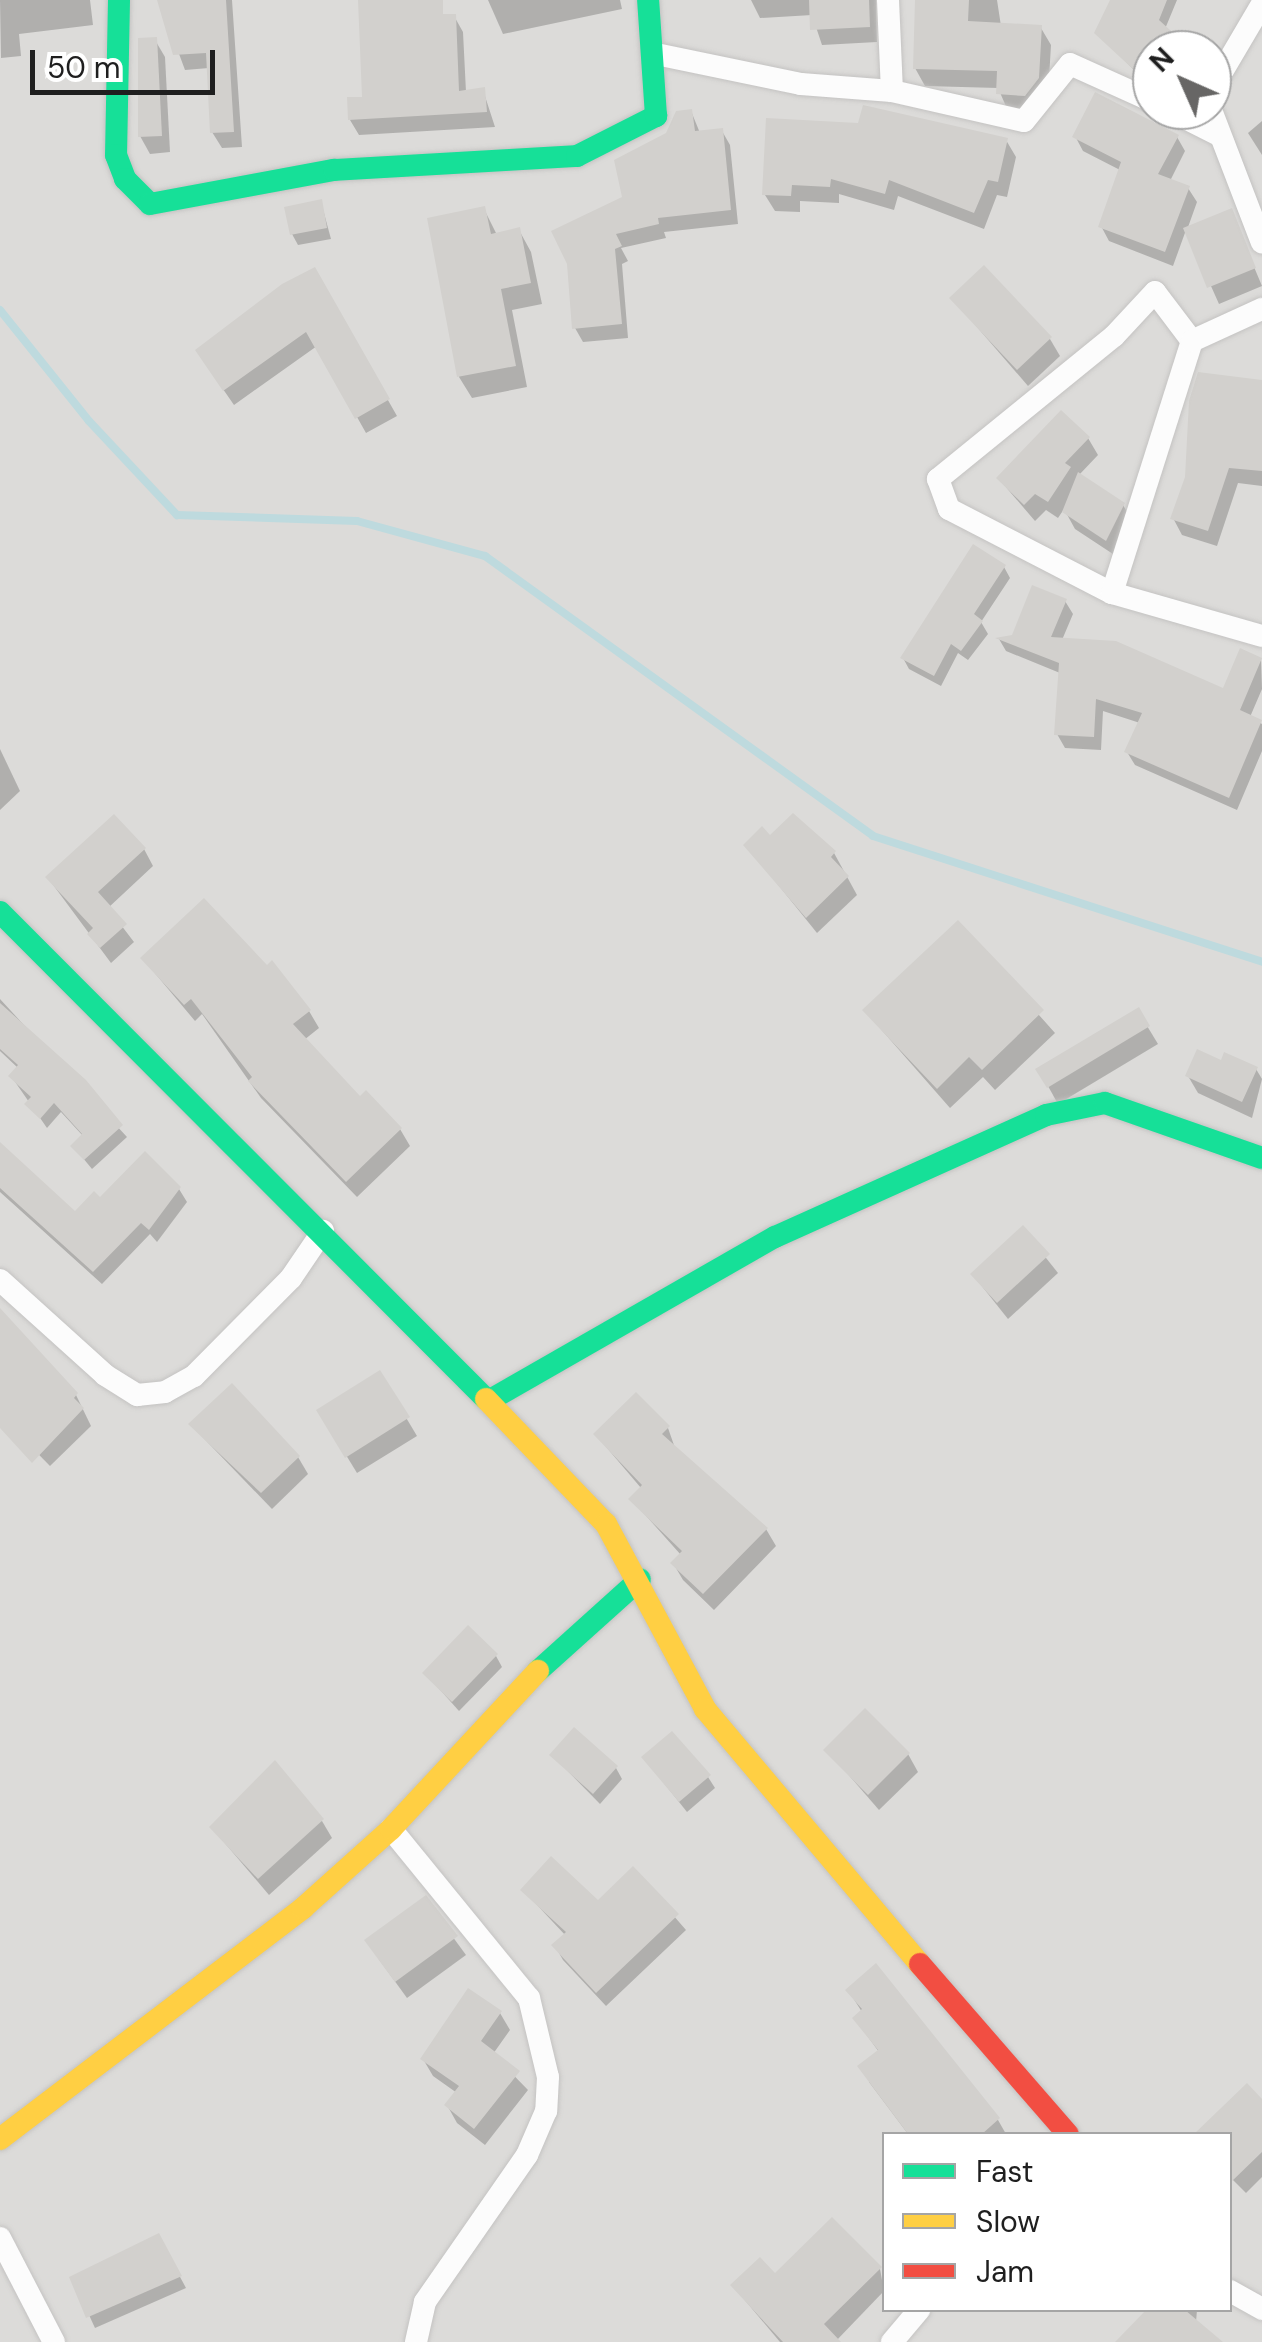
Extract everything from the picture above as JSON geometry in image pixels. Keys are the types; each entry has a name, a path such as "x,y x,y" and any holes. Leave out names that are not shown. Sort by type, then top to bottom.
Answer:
{"street":[{"path":"119,0 116,155 125,179 150,204 334,170 576,156 656,116 656,54 648,0"},
{"path":"888,0 892,92"},
{"path":"1232,54 1262,4"},
{"path":"656,54 800,84 892,92 1024,120 1070,64 1132,93"},
{"path":"1209,130 1219,135"},
{"path":"1217,130 1262,243"},
{"path":"1192,341 1155,292 1114,336 938,479 949,509 1112,592 1262,636"},
{"path":"1112,592 1192,341 1262,309"},
{"path":"0,912 324,1232 606,1524 640,1578 705,1709 742,1760 1066,2132"},
{"path":"490,1400 775,1237 1046,1116 1106,1103 1262,1158"},
{"path":"0,1280 105,1375 137,1395 165,1392 194,1376 291,1278 324,1232"},
{"path":"2,2139 304,1908 391,1829 516,1690 640,1578"},
{"path":"391,1829 529,1998 548,2077 546,2111 527,2155 425,2302 416,2342"},
{"path":"0,2238 54,2342"},
{"path":"1232,2292 1262,2309"},
{"path":"892,2342 917,2312"}],"shaded area":[{"path":"0,0 1262,0 1262,2342 0,2342"}],"building":[{"path":"157,0 226,0 234,132 210,133 206,53 173,55"},
{"path":"358,0 443,0 443,14 456,14 459,91 485,87 487,112 348,120 347,97 362,97"},
{"path":"809,0 869,0 870,27 810,30"},
{"path":"915,0 969,0 968,21 1042,25 1039,78 1025,96 996,94 997,71 913,69"},
{"path":"1110,0 1167,0 1159,20 1170,30 1132,30 1132,68 1094,33"},
{"path":"157,37 162,136 138,137 138,38"},
{"path":"1095,92 1132,111 1132,130 1169,130 1179,135 1158,174 1190,186 1165,252 1098,227 1121,162 1072,137"},
{"path":"863,105 1008,138 998,182 988,180 974,213 889,180 885,194 831,179 830,187 792,185 791,196 762,195 766,118 858,123"},
{"path":"692,109 695,131 723,128 731,210 658,218 659,224 616,234 622,246 615,249 622,324 572,329 567,264 551,231 622,197 614,160 666,133 676,111"},
{"path":"322,199 327,228 290,235 284,207"},
{"path":"485,206 491,234 520,227 531,283 501,289 516,366 457,377 427,218"},
{"path":"1232,208 1256,268 1207,288 1183,228"},
{"path":"984,265 1052,337 1017,370 949,298"},
{"path":"315,267 390,399 355,419 306,332 223,391 195,350 282,284"},
{"path":"1198,372 1262,380 1262,471 1229,468 1208,531 1170,519 1185,477 1189,401"},
{"path":"1061,410 1090,437 1065,463 1071,467 1048,502 1035,494 1024,505 996,478"},
{"path":"1078,472 1125,503 1106,541 1062,512"},
{"path":"973,544 1006,565 974,614 983,621 961,651 951,644 934,676 900,658"},
{"path":"1032,585 1067,599 1051,637 1116,641 1223,688 1240,648 1262,658 1240,710 1262,720 1229,798 1124,752 1142,713 1096,699 1094,737 1054,735 1059,663 995,638 1012,635"},
{"path":"793,813 836,851 831,857 849,876 806,918 743,845 762,826 770,835"},
{"path":"114,814 146,848 98,892 127,924 100,948 87,934 93,928 45,877"},
{"path":"204,898 267,965 272,960 311,1010 293,1024 360,1096 366,1090 402,1128 346,1182 248,1081 252,1077 191,999 184,1005 140,958"},
{"path":"958,920 1044,1010 982,1070 969,1057 937,1089 862,1010"},
{"path":"0,1003 86,1080 123,1125 84,1160 70,1146 82,1134 54,1103 40,1119 24,1104 31,1097 8,1076 18,1065 0,1049"},
{"path":"1139,1007 1150,1026 1047,1088 1035,1069"},
{"path":"1197,1049 1221,1060 1224,1052 1258,1067 1242,1102 1185,1076"},
{"path":"0,1142 75,1211 94,1191 100,1197 145,1151 181,1187 149,1230 141,1223 93,1272 0,1188"},
{"path":"1023,1225 1050,1254 997,1303 970,1274"},
{"path":"0,1308 78,1393 74,1398 84,1408 32,1463 0,1428"},
{"path":"380,1370 410,1417 345,1458 316,1410"},
{"path":"232,1383 300,1456 261,1493 188,1424"},
{"path":"636,1392 670,1426 662,1434 768,1528 703,1594 670,1563 682,1551 628,1499 642,1485 593,1434"},
{"path":"468,1625 498,1654 452,1702 422,1673"},
{"path":"865,1708 910,1753 868,1795 823,1750"},
{"path":"574,1727 618,1766 593,1794 549,1755"},
{"path":"672,1731 711,1775 679,1802 641,1757"},
{"path":"275,1760 324,1819 258,1879 209,1827"},
{"path":"551,1856 598,1900 633,1866 679,1914 596,1993 551,1945 566,1932 520,1890"},
{"path":"426,1895 458,1936 395,1982 364,1940"},
{"path":"876,1963 1000,2118 984,2132 906,2132 857,2066 878,2050 852,2018 862,2009 845,1990"},
{"path":"468,1988 502,2011 481,2041 520,2071 474,2129 444,2105 459,2086 420,2059"},
{"path":"1247,2083 1262,2099 1262,2152 1232,2181 1232,2132 1196,2132"},
{"path":"832,2217 882,2267 824,2324 841,2342 783,2342 730,2285 760,2257 775,2273"},
{"path":"159,2233 182,2276 86,2318 69,2277"},
{"path":"1144,2312 1187,2312 1223,2342 1115,2342"}],"waterway":[{"path":"0,310 89,421 177,515 357,521 485,556 873,836 1262,962"}],"traffic: fast":[{"path":"119,0 116,155 125,179 150,204 334,170 577,156 656,116 648,0"},
{"path":"0,912 486,1399"},
{"path":"490,1400 775,1237 1046,1115 1105,1103 1262,1158"},
{"path":"538,1671 640,1579"}],"traffic: slow":[{"path":"486,1399 606,1524 705,1709 920,1964"},
{"path":"0,2139 303,1908 391,1829 538,1671"}],"traffic: jam":[{"path":"920,1964 1066,2132"}]}
